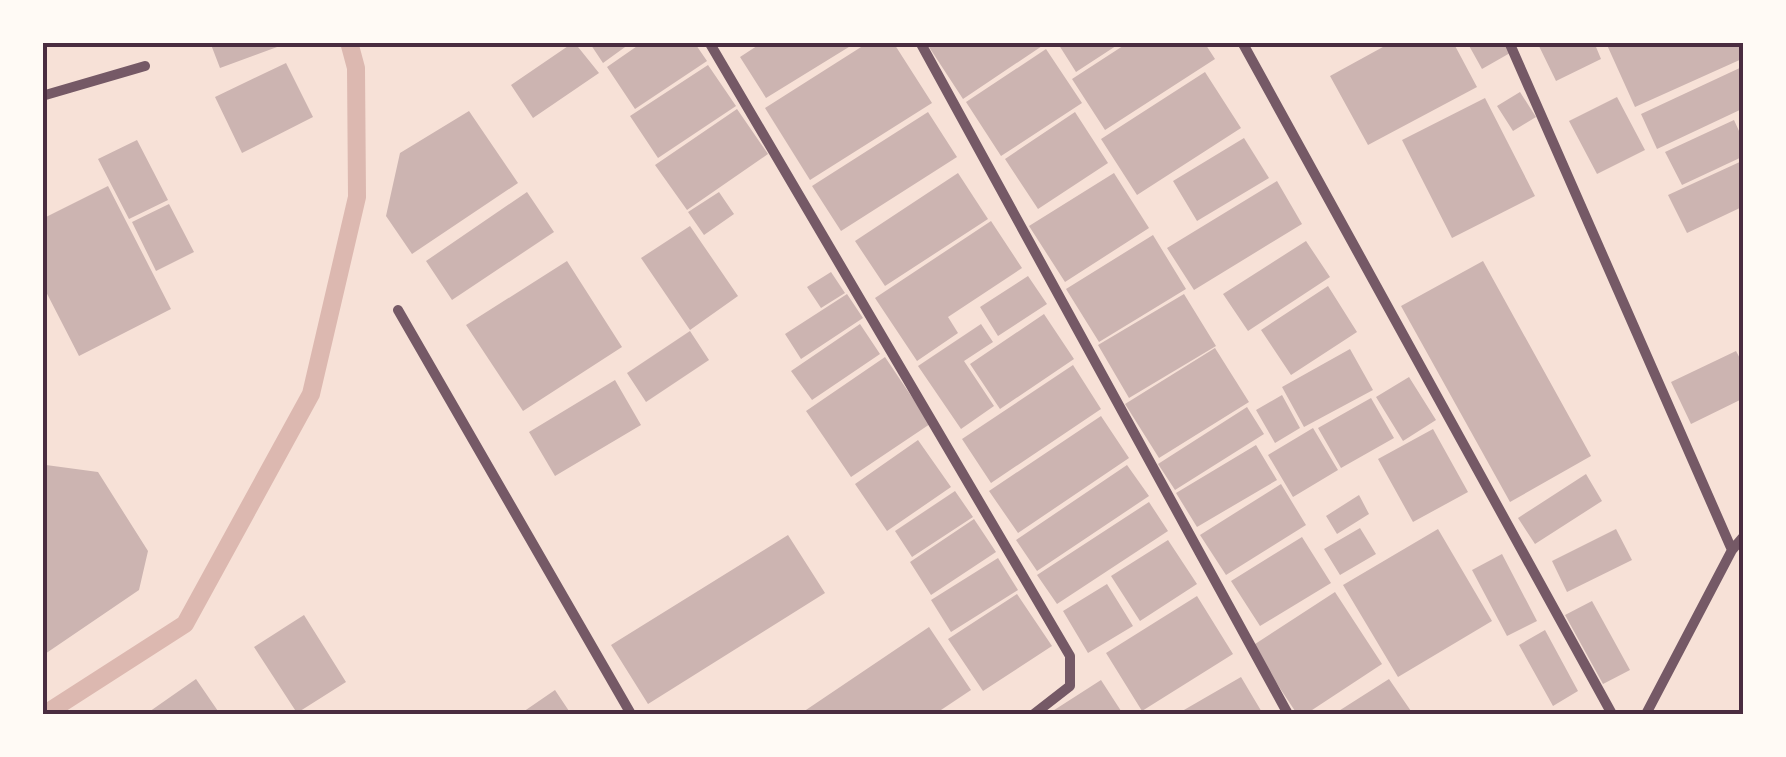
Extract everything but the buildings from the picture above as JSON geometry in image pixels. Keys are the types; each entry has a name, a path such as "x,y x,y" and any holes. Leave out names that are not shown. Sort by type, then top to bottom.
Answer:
{"street":[{"path":"708,42 1070,656 1070,686 1034,714"},
{"path":"920,42 1288,714"},
{"path":"1242,42 1612,714"},
{"path":"1509,42 1732,550"},
{"path":"42,96 145,66"},
{"path":"398,310 630,714"},
{"path":"1646,714 1732,550 1744,536"}],"waterway":[{"path":"45,714 185,624 311,394 357,197 356,68 349,42"}]}
